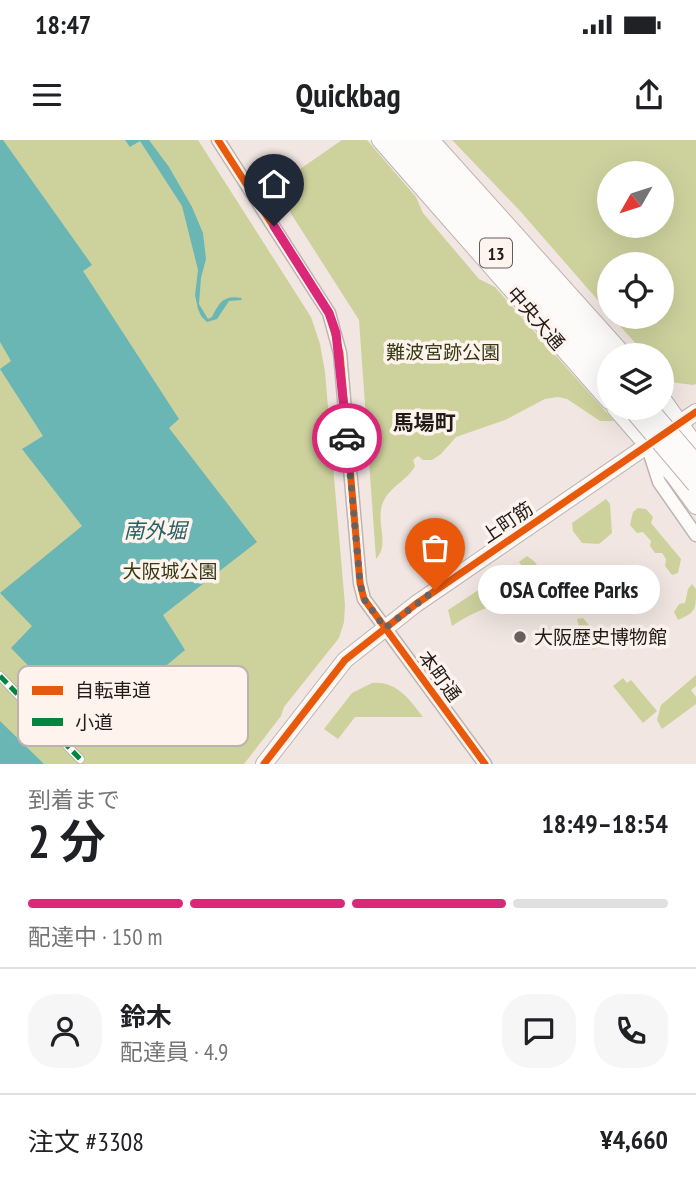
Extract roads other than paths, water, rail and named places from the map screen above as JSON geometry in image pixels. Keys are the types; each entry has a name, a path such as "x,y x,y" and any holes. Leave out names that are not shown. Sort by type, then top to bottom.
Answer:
{"highway":[{"name":"13","path":"396,140 597,357"},
{"name":"13","path":"413,140 597,356"},
{"path":"642,420 696,484"},
{"path":"658,420 696,464"}],"main road":[{"name":"中央大通","path":"380,140 597,387"},
{"path":"431,140 613,343"},
{"name":"上町筋","path":"264,764 345,660 438,588 696,412"},
{"path":"674,415 696,446"},
{"path":"626,420 696,506"}],"street":[{"name":"本町通","path":"218,140 329,313 336,333 360,583 364,599 485,764"},
{"path":"680,424 696,436"},
{"path":"648,445 659,482 696,535"},
{"path":"0,676 18,695"},
{"path":"67,746 80,759"}],"water":[{"name":"南外堀","path":"0,140 3,140 92,265 83,271 179,419 169,428 257,542 163,615 185,650 166,666 29,666 11,648 32,626 0,593 82,526 22,449 43,436 0,369 11,361 0,342"},
{"path":"125,140 149,140 169,167 192,207 203,233 206,259 199,304 208,319 222,301 241,298 242,300 229,301 217,319 207,322 198,309 195,295 198,270 182,206 140,141 130,147"},
{"path":"0,721 18,739 18,746 26,746 44,764 0,764"}],"place":[{"name":"OSA Coffee Parks","path":"435,590"},
{"name":"大阪歴史博物館","path":"520,637"}],"district":[{"name":"馬場町","path":"424,422"}],"park label":[{"name":"難波宮跡公園","path":"443,352"},
{"name":"大阪城公園","path":"170,571"}]}
